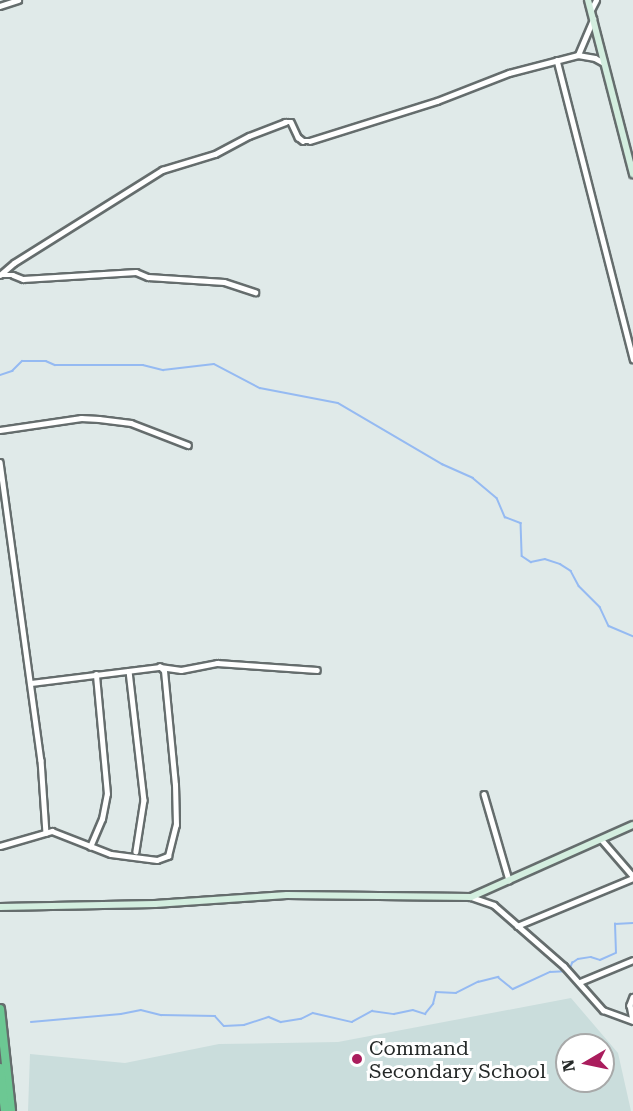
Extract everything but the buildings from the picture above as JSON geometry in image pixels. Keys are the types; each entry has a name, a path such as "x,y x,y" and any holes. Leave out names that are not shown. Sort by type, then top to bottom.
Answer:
{"highway":[{"path":"0,1009 11,1111"},
{"path":"0,1068 5,1111"}],"street":[{"path":"0,6 18,0"},
{"path":"588,0 633,174"},
{"path":"591,10 596,0"},
{"path":"578,55 593,19"},
{"path":"1,275 14,263 162,170 215,154 249,136 291,122 298,137 303,141 319,139 437,101 509,73 557,60 578,55 595,58 604,63"},
{"path":"557,60 633,359"},
{"path":"1,275 13,275 23,279 136,272 148,277 224,282 255,292"},
{"path":"0,430 81,418 99,419 131,423 188,445"},
{"path":"0,462 41,760 46,833"},
{"path":"31,683 160,667 181,670 217,663 317,670"},
{"path":"0,846 46,833 58,832 111,854 157,860 168,856 176,825 175,785 164,670 160,667"},
{"path":"129,671 144,800 136,851"},
{"path":"90,847 102,819 107,794 96,675"},
{"path":"484,794 509,880"},
{"path":"471,897 633,825"},
{"path":"518,926 633,877 601,839"},
{"path":"0,907 155,904 287,895 471,897 494,905 574,975 603,1010 633,1020 630,1005 633,997"},
{"path":"580,982 633,960"}],"shaded area":[{"name":"Command Secondary School","path":"571,998 601,1033 555,1033 555,1093 615,1093 615,1049 618,1053 631,1111 28,1111 30,1054 125,1063 219,1044 338,1042"}],"waterway":[{"path":"0,375 12,371 22,361 46,361 55,365 143,365 163,370 214,364 260,388 338,403 442,464 473,478 497,498 505,517 521,523 522,556 531,562 545,559 571,571 579,586 600,607 609,626 633,636"},
{"path":"31,1022 121,1014 141,1010 161,1015 215,1016 224,1026 244,1025 269,1017 281,1022 301,1019 313,1013 352,1022 372,1011 394,1014 413,1010 425,1014 433,1004 436,992 456,993 478,982 498,977 513,989 550,972 569,971 572,963 578,959 591,957 600,960 616,953 615,924 633,923"}],"place":[{"name":"Command Secondary School","path":"357,1059"}]}
